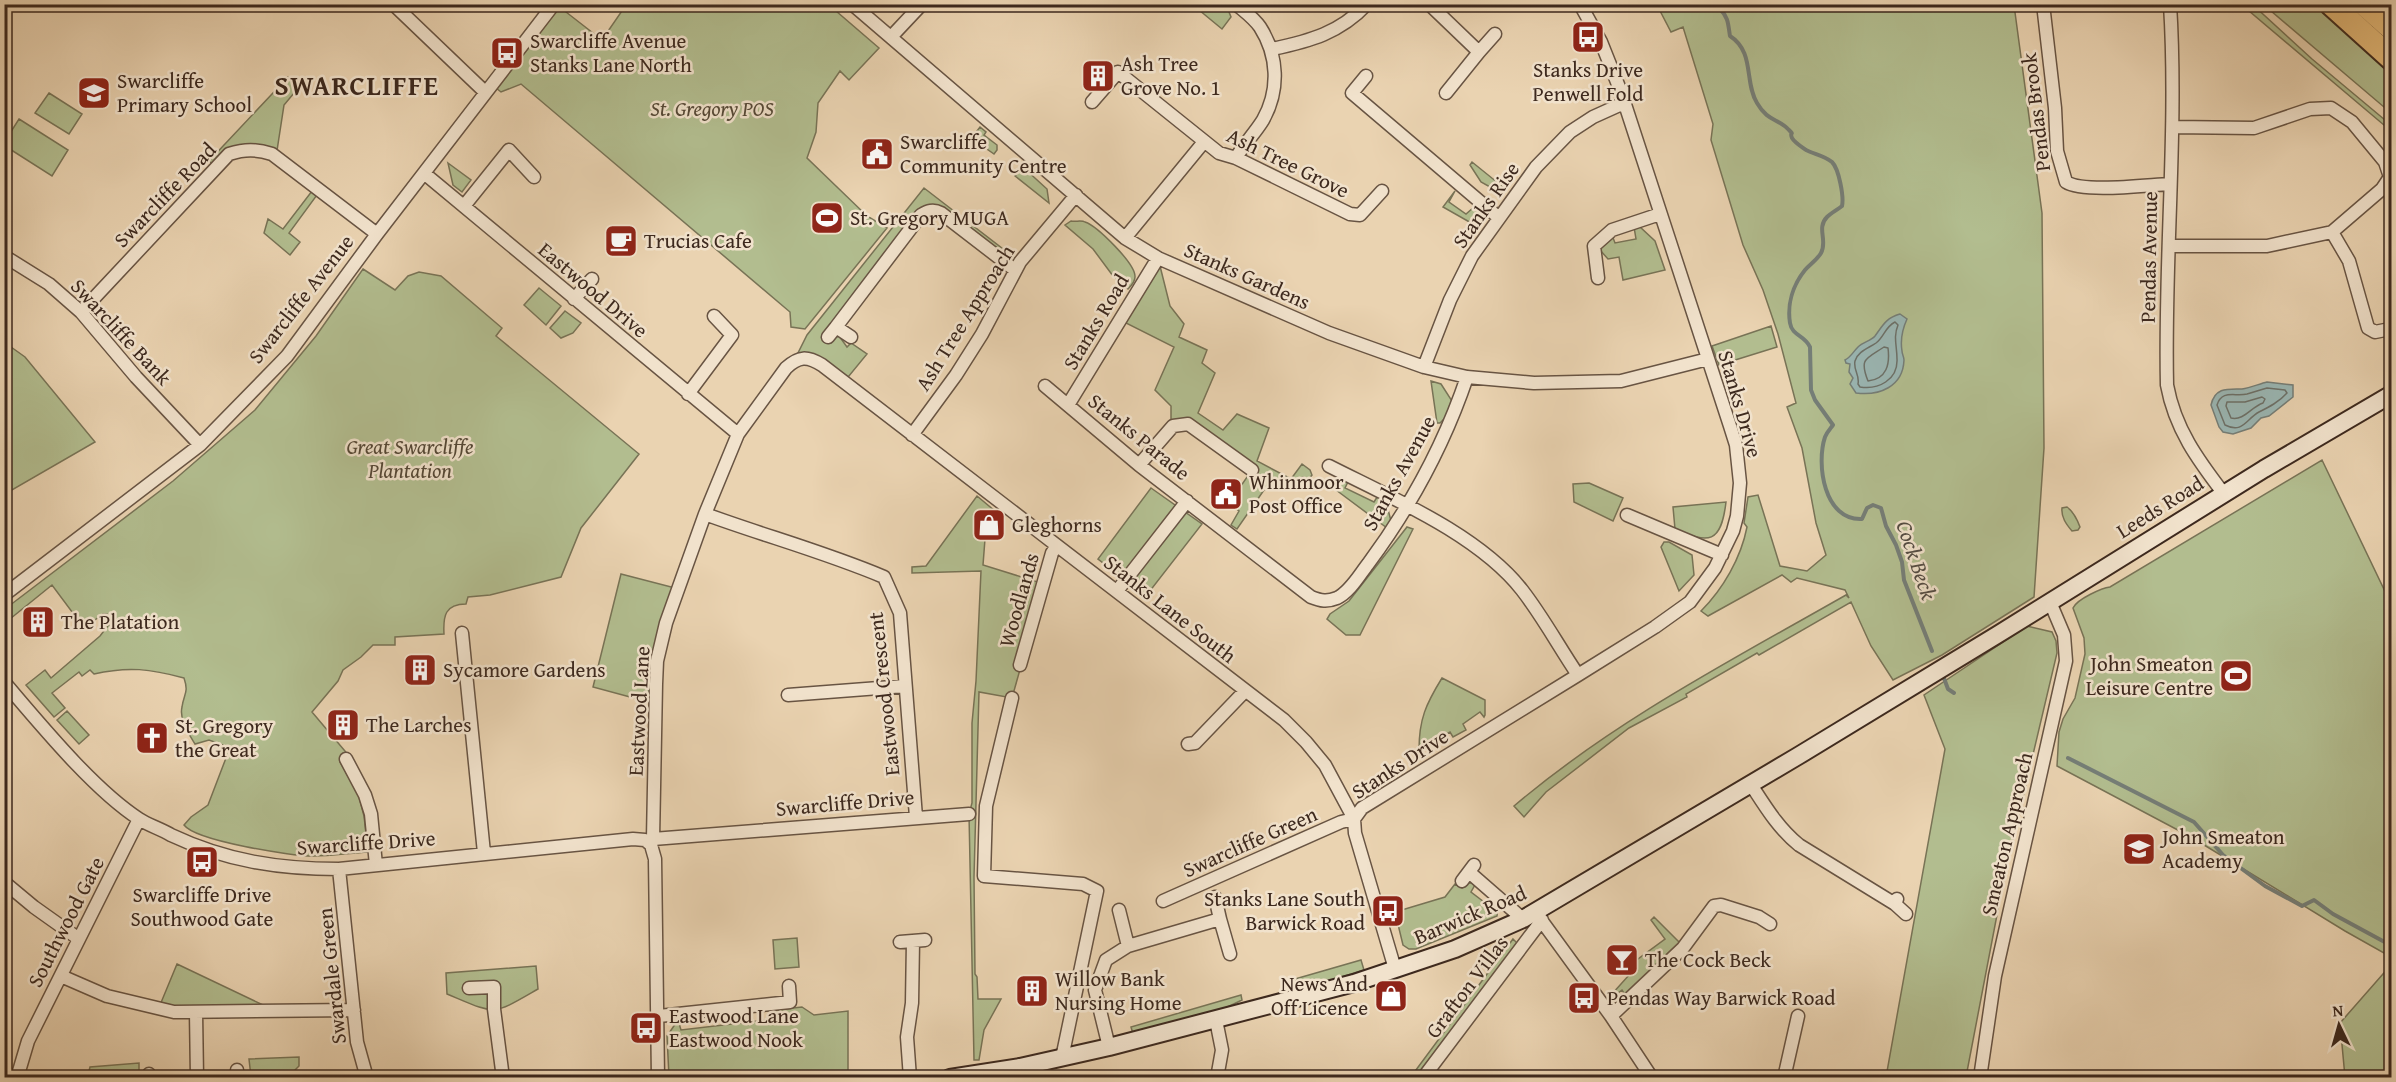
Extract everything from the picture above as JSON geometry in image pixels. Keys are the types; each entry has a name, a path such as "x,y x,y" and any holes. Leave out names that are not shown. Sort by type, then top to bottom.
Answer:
{"highway":[{"path":"2331,4 2391,59"},
{"path":"2364,4 2391,29"}],"street":[{"path":"393,4 485,92"},
{"name":"Swarcliffe Avenue","path":"4,595 200,445 287,356 377,234 554,4"},
{"name":"Stanks Gardens","path":"852,4 1016,147 1125,238 1158,258 1329,333 1424,367 1467,377 1534,382 1621,381 1708,359"},
{"path":"891,38 922,4"},
{"path":"1236,4 1259,25 1272,50 1275,87 1270,105 1262,120 1236,158"},
{"path":"1272,50 1323,36 1344,26 1367,4"},
{"path":"1429,4 1479,52"},
{"name":"Stanks Drive","path":"1354,819 1362,808 1655,627 1690,602 1711,574 1733,531 1740,483 1736,445 1624,103 1601,42 1580,4"},
{"name":"Pendas Brook","path":"2043,4 2055,108 2057,151 2066,182 2072,186 2105,187 2169,184"},
{"name":"Pendas Avenue","path":"2170,4 2174,60 2169,184 2167,359 2171,405 2178,425 2192,451 2224,494"},
{"path":"1446,93 1495,34"},
{"name":"Ash Tree Grove","path":"1092,102 1118,72 1219,153 1236,158 1350,214 1360,215 1382,190"},
{"path":"1366,76 1352,93 1498,217"},
{"name":"Stanks Rise","path":"1424,367 1454,292 1472,256 1498,217 1536,167 1570,132 1593,117 1624,103"},
{"path":"2169,246 2267,246 2332,232 2382,189 2390,177 2385,162 2352,122 2331,108 2310,109 2254,129 2173,127"},
{"name":"Ash Tree Grove","path":"1125,238 1203,142"},
{"name":"Swarcliffe Road","path":"81,312 229,154 244,150 256,149 272,154 377,234"},
{"path":"464,206 509,150 534,177"},
{"name":"Eastwood Drive","path":"425,174 738,434"},
{"name":"Ash Tree Approach","path":"912,435 956,375 982,334 1015,270 1076,195"},
{"path":"850,337 832,332 921,215 928,211 935,210 941,213 1015,270"},
{"path":"1598,278 1594,246 1612,230 1660,214"},
{"path":"2332,232 2349,261 2368,328 2375,332 2385,330"},
{"name":"Swarcliffe Bank","path":"4,256 49,284 81,312 136,377 200,445"},
{"name":"Stanks Road","path":"1068,405 1158,258"},
{"path":"574,299 591,279"},
{"path":"688,394 732,335 714,316"},
{"name":"Eastwood Lane","path":"658,1077 655,859 652,842 657,661 666,623 705,514 738,434 786,368 803,357 812,359"},
{"name":"Stanks Lane South","path":"812,359 960,469 1056,547 1117,591 1284,720 1306,742 1325,765 1354,819 1355,833 1395,969"},
{"name":"Stanks Avenue","path":"1325,602 1340,597 1354,582 1408,506 1444,437 1467,377"},
{"name":"Stanks Parade","path":"1045,386 1139,465 1311,597 1325,602"},
{"name":"Leeds Road","path":"1955,661 2224,494 2391,394"},
{"path":"1139,465 1173,426 1188,424 1252,470"},
{"path":"1329,466 1447,527 1477,549 1522,590 1578,675"},
{"path":"1117,591 1187,501"},
{"name":"Eastwood Crescent","path":"705,514 777,540 835,557 884,577 900,613 916,817"},
{"path":"1627,515 1722,555"},
{"name":"Woodlands","path":"1020,665 1052,553 1056,547"},
{"name":"Smeaton Approach","path":"1980,1077 2000,954 2066,661 2064,635 2050,602"},
{"path":"462,633 484,853"},
{"name":"Barwick Road","path":"950,1077 1020,1067 1062,1058 1354,983 1455,949 1533,917 1750,783 1955,661"},
{"name":"Swarcliffe Drive","path":"4,682 90,777 139,819 199,848 267,866 308,869 339,868 633,839 652,842 969,814"},
{"path":"788,695 905,686"},
{"path":"1188,744 1195,743 1245,692"},
{"path":"1012,698 986,806 984,876 1083,884 1097,891 1062,1058"},
{"path":"346,759 365,795 371,814 376,865"},
{"path":"1750,783 1776,824 1787,835 1799,845 1896,901 1906,914"},
{"name":"Southwood Gate","path":"17,1077 28,1041 139,819"},
{"name":"Swarcliffe Green","path":"1163,901 1341,822 1354,819"},
{"name":"Swardale Green","path":"339,868 357,1042 367,1077"},
{"path":"1468,873 1533,917 1611,1016 1652,1077"},
{"path":"4,882 79,939"},
{"path":"1215,897 1230,954"},
{"path":"1611,1016 1683,948 1714,906 1721,905 1770,924"},
{"path":"1119,910 1128,946"},
{"name":"Grafton Villas","path":"1423,1077 1533,917"},
{"path":"1108,1047 1095,990 1106,960 1128,946 1220,919"},
{"path":"900,942 919,941 908,1037 910,1077"},
{"path":"61,976 107,996 174,1012 354,1010"},
{"path":"658,1016 790,1002 789,986"},
{"path":"469,988 494,987 503,1077"},
{"path":"196,1012 197,1077"},
{"path":"1784,1077 1798,1017"},
{"path":"1216,1020 1222,1050 1216,1077"},
{"path":"645,1077 658,1077"}],"green space":[{"name":"St. Gregory POS","path":"557,5 602,40 626,5 829,5 879,48 849,80 840,71 818,103 816,132 807,158 867,216 887,228 805,329 791,327 790,312 521,84 501,92 491,84"},
{"path":"1193,5 1227,5 1233,9 1229,12 1231,17 1222,29"},
{"path":"1657,5 2014,5 2042,213 2044,448 2034,597 1942,655 1893,680 1871,646 1851,602 1759,655 1757,653 1686,694 1687,697 1629,728 1546,792 1524,817 1514,806 1592,746 1717,668 1846,595 1849,598 1845,590 1797,578 1791,582 1782,575 1708,616 1701,611 1724,583 1736,561 1747,527 1744,523 1748,497 1758,495 1780,566 1807,571 1826,555 1816,523 1802,448 1787,407 1796,403 1778,334 1763,290 1743,245 1711,140 1713,124 1683,27 1671,32"},
{"path":"2242,5 2253,5 2312,59 2391,125 2391,131"},
{"path":"2264,5 2316,5 2391,72 2391,113"},
{"path":"288,77 299,87 284,105 276,157 244,150 216,167 209,161"},
{"path":"49,93 82,114 69,134 35,113"},
{"path":"19,119 68,150 52,176 5,146 5,141"},
{"path":"980,127 986,132 984,135 997,145 994,154 974,140 972,142 970,140"},
{"path":"1472,162 1503,187 1499,192 1481,182 1470,165"},
{"path":"448,163 471,180 462,192 453,185"},
{"path":"1021,169 1025,169 1047,189 1049,203 1015,176"},
{"path":"924,188 1020,262 1015,270 928,211 834,329 847,347 851,343 867,354 844,382 822,365 794,361 807,335"},
{"path":"312,191 317,195 289,233 300,242 290,255 264,233 268,219 283,229"},
{"path":"1455,191 1449,202 1466,214 1474,207 1482,218 1480,228 1443,207"},
{"path":"1071,221 1084,221 1091,225 1123,255 1134,271 1135,277 1128,289 1113,276 1093,249 1065,225"},
{"path":"1634,227 1640,227 1655,241 1665,270 1623,280 1619,257 1608,259 1600,250 1601,245 1612,235 1615,243 1636,239"},
{"path":"1158,258 1170,306 1184,324 1179,337 1207,350 1202,363 1215,373 1198,413 1223,430 1237,414 1269,428 1257,461 1291,479 1302,464 1310,470 1312,475 1308,480 1303,477 1293,489 1264,490 1237,529 1231,525 1239,511 1229,503 1252,470 1171,420 1171,406 1155,390 1174,347 1120,320"},
{"name":"Great Swarcliffe Plantation","path":"363,269 395,290 408,276 419,272 441,276 502,328 496,336 639,454 581,528 561,577 490,595 468,597 466,604 454,606 447,612 444,634 395,637 395,645 373,645 343,670 338,681 312,712 350,757 340,762 358,793 364,816 368,852 313,856 224,842 206,837 184,825 208,805 226,758 223,745 209,740 195,744 187,731 181,712 186,690 184,678 161,672 139,670 118,670 94,674 90,670 82,676 79,672 52,693 65,708 54,717 26,685 45,670 51,678 100,636 111,622 107,614 103,614 84,628 52,585 5,623 5,609 173,481 255,410 316,336"},
{"path":"539,288 561,306 546,325 524,305"},
{"path":"565,311 581,323 573,333 561,338 550,328"},
{"path":"1771,326 1777,347 1719,365 1712,346"},
{"path":"4,342 25,357 95,442 5,494"},
{"path":"1431,381 1441,384 1452,401 1446,417 1440,423 1437,423"},
{"name":"John Smeaton Leisure Centre","path":"2322,460 2391,604 2391,957 2191,837 2057,766 2059,732 2063,719 2075,698 2085,654 2084,638 2073,608 2075,605 2090,594 2110,587"},
{"path":"1340,478 1350,478 1345,488 1374,502 1379,494 1385,498 1391,521 1387,528 1332,487"},
{"path":"1589,483 1623,498 1613,521 1574,502 1573,484"},
{"path":"1151,488 1202,524 1146,596 1098,559"},
{"path":"977,496 995,511 994,528 985,539 983,565 1044,584 1012,698 979,692 974,877 975,974 978,999 1001,999 984,1030 979,1060 974,1060 969,814 972,803 972,723 981,571 912,573 912,567 926,566"},
{"path":"1726,502 1721,526 1711,537 1697,537 1675,529 1673,507"},
{"path":"2067,507 2076,518 2080,527 2078,530 2072,531 2064,520 2062,508"},
{"path":"1407,527 1413,529 1360,635 1346,635 1327,619 1330,614 1349,601"},
{"path":"1664,542 1669,542 1692,555 1694,575 1679,591 1661,547"},
{"path":"621,574 679,589 666,623 656,704 593,687"},
{"path":"2027,626 2052,632 2056,641 2057,653 2005,873 1966,1077 1886,1077 1945,749 1924,695"},
{"path":"1442,678 1485,700 1485,715 1484,717 1480,712 1463,724 1466,730 1453,737 1450,732 1419,750 1424,712"},
{"path":"67,711 89,735 79,744 57,720"},
{"path":"1468,883 1476,883 1471,892 1488,905 1493,898 1498,904 1497,916 1416,949 1409,949 1403,945 1395,912 1445,897 1455,884 1462,888"},
{"path":"1654,917 1682,945 1620,1002 1618,1000 1624,993 1622,990 1614,996 1612,994 1630,974 1628,971 1636,965 1634,962 1665,939 1651,920"},
{"path":"797,938 799,967 775,969 773,940"},
{"path":"1513,939 1517,943 1416,1077 1410,1078"},
{"path":"1361,960 1364,970 1300,990 1295,979"},
{"path":"177,964 263,1005 185,1008 160,1005"},
{"path":"536,966 538,989 502,1008 485,1009 447,994 446,973"},
{"path":"2390,966 2391,1077 2345,1077 2340,1023"},
{"path":"1241,995 1242,1000 1213,1014 1133,1034 1131,1027"},
{"path":"802,1007 814,1015 848,1011 848,1075 819,1078 669,1077 667,1036 678,1020 681,1030 775,1019 775,1010"},
{"path":"299,1057 299,1066 288,1077 251,1077 249,1059"},
{"path":"139,1063 139,1074 130,1075 130,1077 96,1077 89,1071 90,1067"}],"water":[{"path":"1900,314 1907,319 1901,347 1904,360 1903,369 1899,377 1888,388 1881,391 1856,393 1850,384 1853,378 1849,372 1850,364 1845,360 1860,345 1873,338 1888,320"},
{"path":"2267,382 2293,385 2293,397 2269,416 2261,418 2251,428 2233,434 2223,432 2211,405 2216,395 2223,390 2245,388"}],"waterway":[{"name":"Cock Beck","path":"1690,4 1696,9 1720,9 1723,12 1728,22 1730,36 1743,50 1753,95 1761,109 1789,130 1792,138 1806,150 1832,162 1837,171 1842,190 1842,206 1824,221 1822,226 1823,248 1794,288 1789,309 1790,323 1793,331 1810,347 1811,390 1815,400 1833,425 1826,435 1822,448 1823,475 1831,501 1839,511 1849,517 1862,519 1867,508 1873,505 1881,508 1886,526 1902,562 1904,580 1932,651"},
{"name":"Cock Beck","path":"1942,673 1948,689 1954,693"},
{"name":"Cock Beck","path":"2068,758 2194,822 2223,855 2265,886 2302,906 2314,900 2333,914 2392,946"}],"place":[{"name":"Stanks Drive Penwell Fold","path":"1588,37"},
{"name":"Swarcliffe Avenue Stanks Lane North","path":"507,53"},
{"name":"Ash Tree Grove No. 1","path":"1098,76"},
{"name":"Swarcliffe Primary School","path":"94,93"},
{"name":"Swarcliffe Community Centre","path":"877,154"},
{"name":"St. Gregory MUGA","path":"827,218"},
{"name":"Trucias Cafe","path":"621,241"},
{"name":"Whinmoor Post Office","path":"1226,494"},
{"name":"Gleghorns","path":"989,525"},
{"name":"The Platation","path":"38,622"},
{"name":"Sycamore Gardens","path":"420,670"},
{"name":"John Smeaton Leisure Centre","path":"2236,676"},
{"name":"The Larches","path":"343,725"},
{"name":"St. Gregory the Great","path":"152,738"},
{"name":"John Smeaton Academy","path":"2139,849"},
{"name":"Swarcliffe Drive Southwood Gate","path":"202,862"},
{"name":"Stanks Lane South Barwick Road","path":"1388,911"},
{"name":"The Cock Beck","path":"1622,960"},
{"name":"Willow Bank Nursing Home","path":"1032,991"},
{"name":"News And Off Licence","path":"1391,996"},
{"name":"Pendas Way Barwick Road","path":"1584,998"},
{"name":"Eastwood Lane Eastwood Nook","path":"646,1028"}],"district":[{"name":"SWARCLIFFE","path":"357,86"}]}
